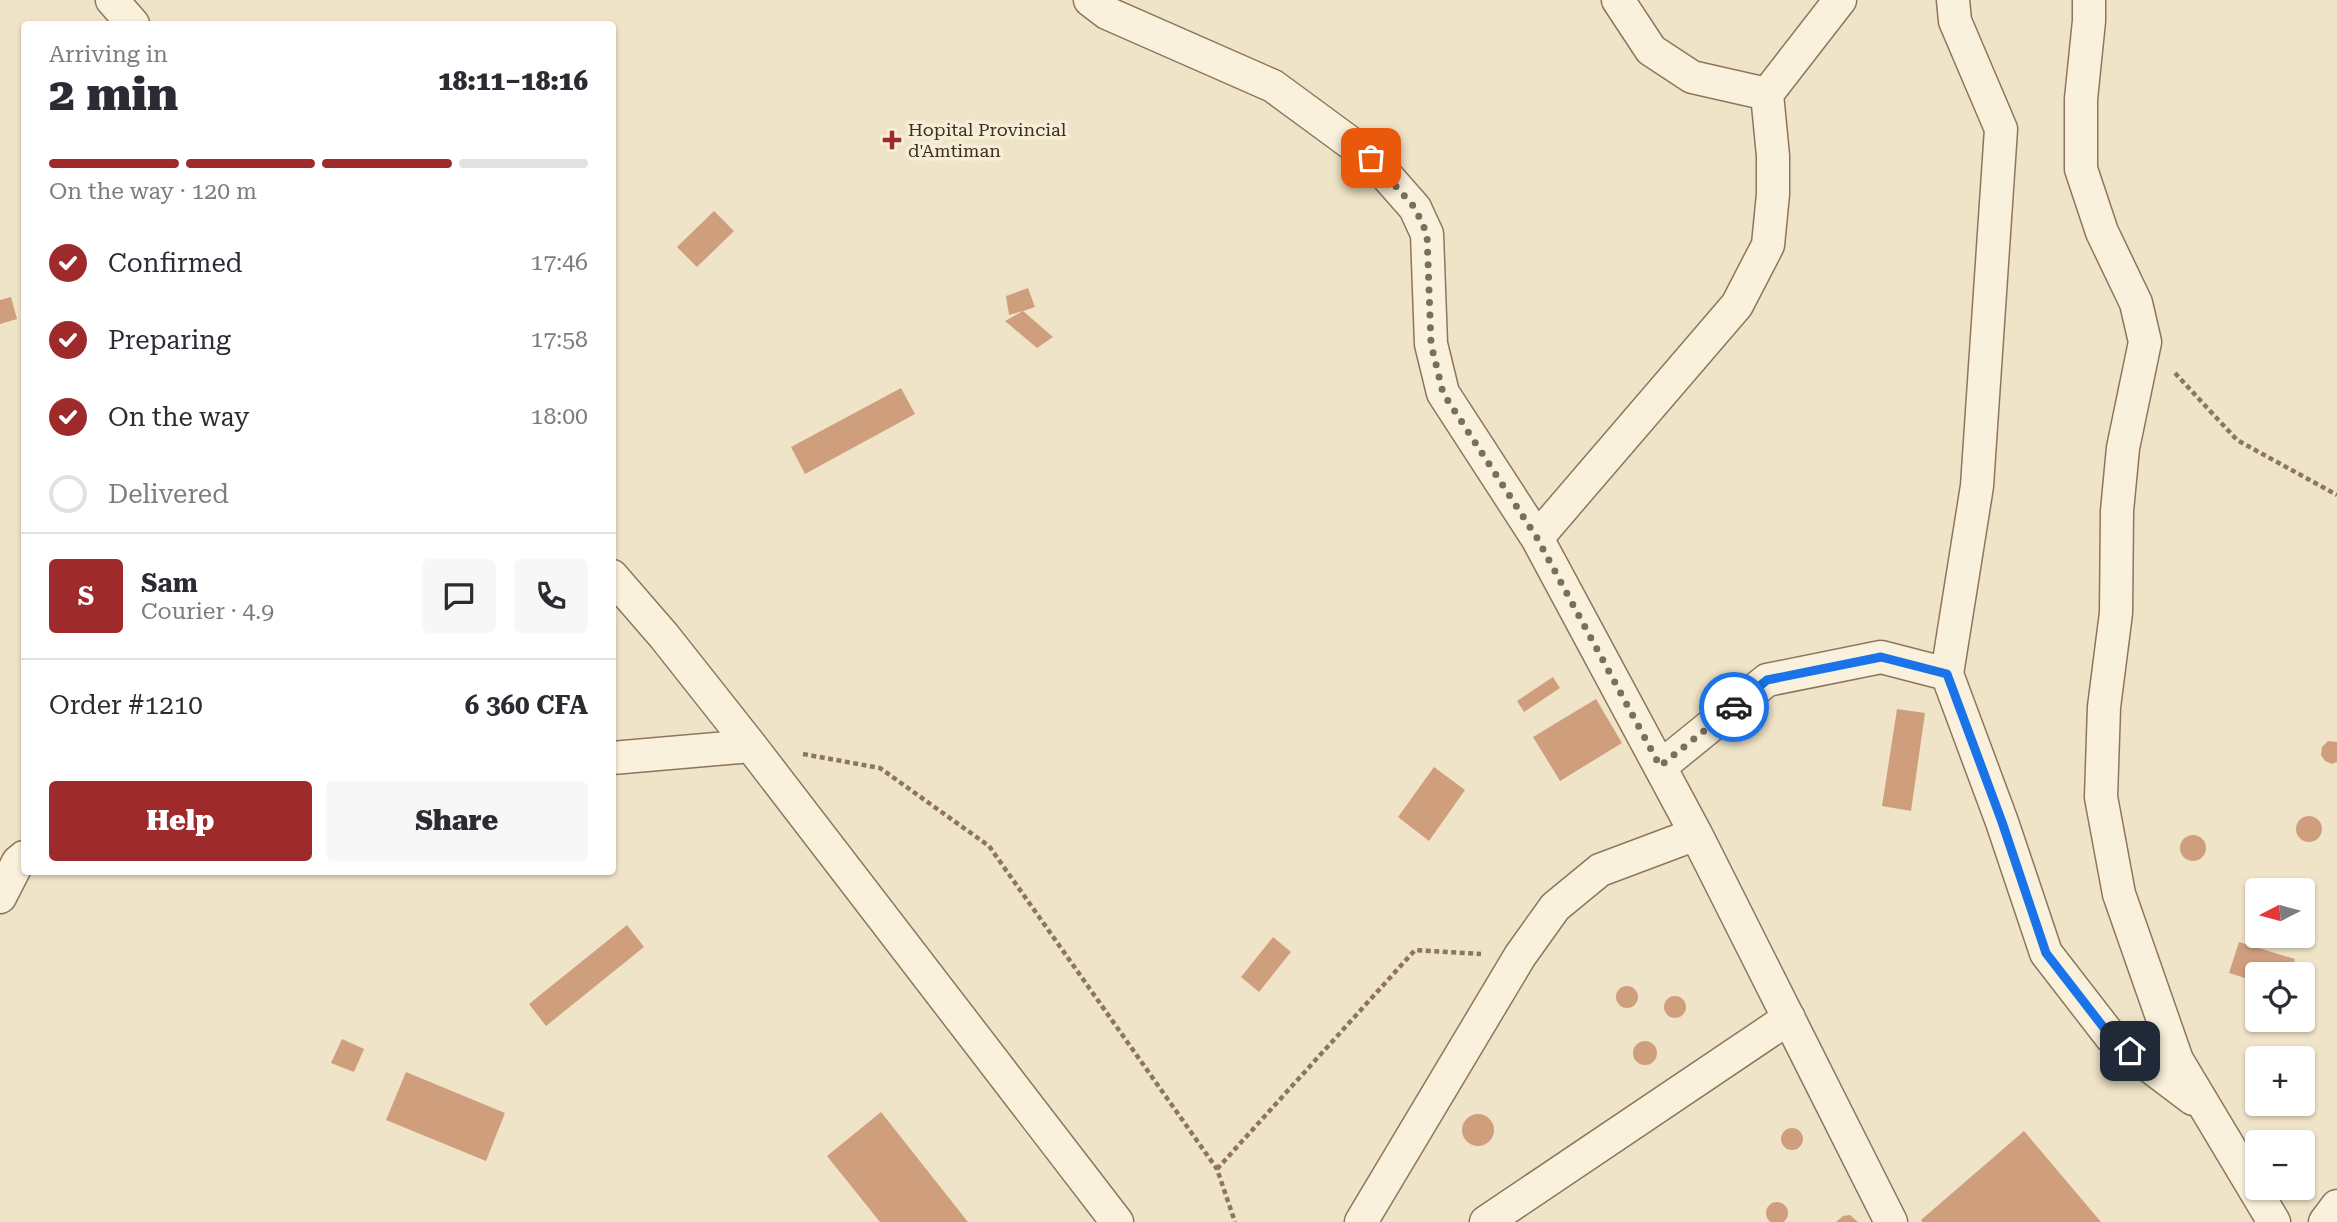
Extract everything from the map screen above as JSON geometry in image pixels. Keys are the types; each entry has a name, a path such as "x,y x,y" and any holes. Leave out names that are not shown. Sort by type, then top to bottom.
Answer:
{"street":[{"path":"112,0 130,21"},
{"path":"1090,0 1107,13 1273,86 1371,158 1415,208 1427,234 1431,344 1443,393 1537,538 1696,834 1891,1222"},
{"path":"1618,0 1651,50 1692,77 1767,93"},
{"path":"1537,538 1737,305 1744,293 1768,245 1773,194 1773,156 1767,93 1840,0"},
{"path":"1952,0 1955,21 2001,129 1978,486 1947,674 2002,822 2046,953 2111,1037 2208,1110"},
{"path":"2089,0 2090,21 2081,100 2081,169 2102,232 2136,303 2145,342 2123,449 2117,511 2116,613 2104,707 2101,797 2119,894 2177,1059 2274,1222"},
{"path":"616,581 664,636 751,746 1117,1222"},
{"path":"1660,766 1767,680 1881,657 1947,674"},
{"path":"616,758 751,746"},
{"path":"1361,1222 1520,956 1555,907 1600,870 1696,834"},
{"path":"0,897 21,860"},
{"path":"1486,1222 1789,1018"},
{"path":"2325,1222 2337,1206"}],"path":[{"path":"2145,342 2237,440 2337,495"},
{"path":"802,754 880,768 989,846 1217,1170 1235,1222"},
{"path":"1217,1170 1415,950 1520,956"}],"building":[{"path":"714,211 734,231 697,267 677,247"},
{"path":"1028,288 1035,307 1009,315 1006,296"},
{"path":"11,297 17,319 0,324 0,300"},
{"path":"1023,311 1053,337 1037,348 1005,321"},
{"path":"901,388 915,414 805,474 791,447"},
{"path":"1553,677 1560,688 1524,712 1517,701"},
{"path":"1596,699 1622,743 1560,781 1533,737"},
{"path":"1897,709 1925,713 1911,811 1882,806"},
{"path":"2328,741 2337,742 2337,762 2332,764 2325,761 2321,755 2322,747"},
{"path":"1434,767 1465,790 1429,841 1398,817"},
{"path":"2309,816 2318,820 2322,829 2318,838 2309,842 2300,838 2296,829 2300,820"},
{"path":"2193,835 2202,839 2206,848 2202,857 2193,861 2184,857 2180,848 2184,839"},
{"path":"627,925 644,947 546,1026 529,1004"},
{"path":"1273,937 1291,952 1259,992 1241,977"},
{"path":"2239,942 2245,944 2245,948 2259,948 2295,959 2294,962 2245,962 2245,978 2229,973"},
{"path":"1627,986 1635,989 1638,997 1635,1005 1627,1008 1619,1005 1616,997 1619,989"},
{"path":"1671,996 1679,996 1686,1003 1686,1011 1679,1018 1671,1018 1664,1011 1664,1003"},
{"path":"342,1039 364,1049 354,1072 331,1063"},
{"path":"1640,1041 1650,1041 1657,1048 1657,1058 1650,1065 1640,1065 1633,1058 1633,1048"},
{"path":"406,1072 505,1113 486,1161 386,1120"},
{"path":"881,1112 968,1222 880,1222 827,1156"},
{"path":"1478,1114 1489,1119 1494,1130 1489,1141 1478,1146 1467,1141 1462,1130 1467,1119"},
{"path":"1792,1128 1800,1131 1803,1139 1800,1147 1792,1150 1784,1147 1781,1139 1784,1131"},
{"path":"2024,1131 2101,1222 1922,1222 1921,1220"},
{"path":"1777,1202 1785,1205 1785,1221 1769,1221 1766,1213 1769,1205"},
{"path":"1850,1215 1858,1222 1836,1222 1843,1216"}],"way so far":[{"path":"1371,158 1415,208 1427,234 1431,344 1443,393 1537,538 1660,766 1734,707"}],"place":[{"name":"Hopital Provincial d'Amtiman","path":"892,140"}],"route":[{"path":"1734,707 1767,680 1881,657 1947,674 2002,822 2046,953 2111,1037 2130,1051"}]}
